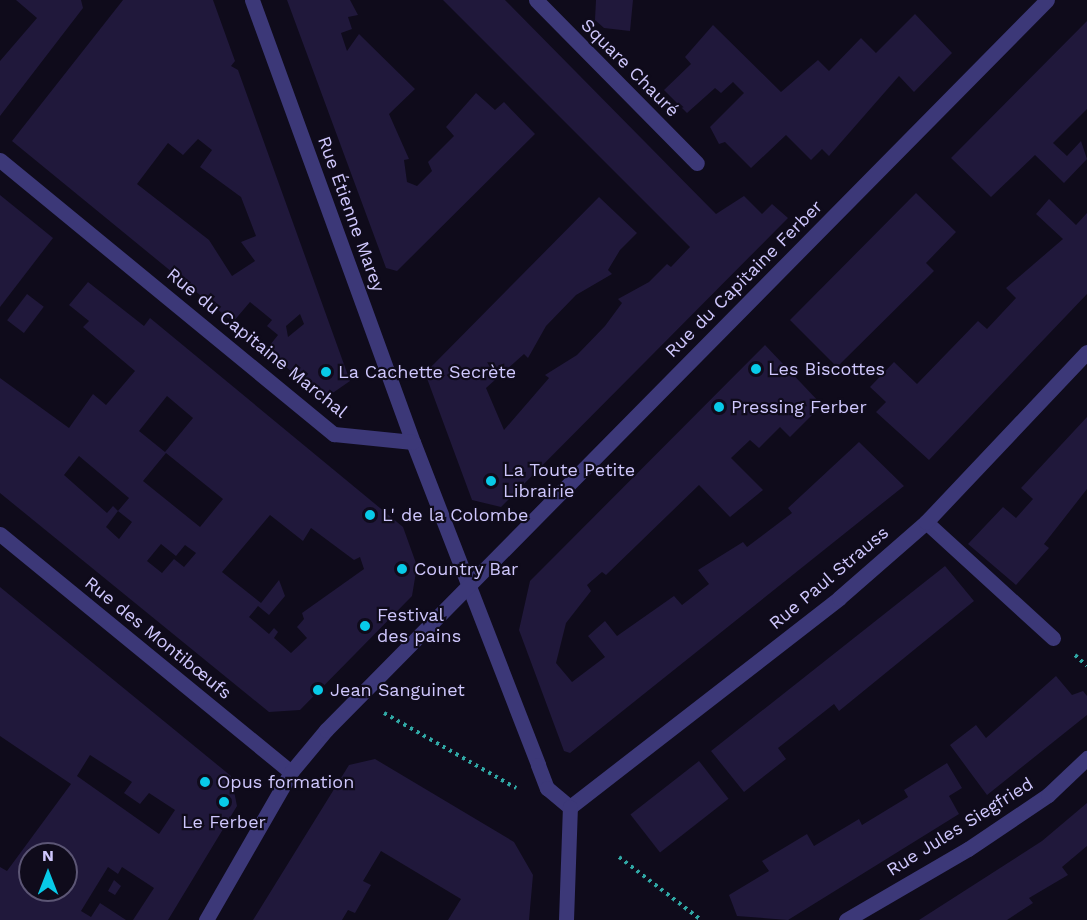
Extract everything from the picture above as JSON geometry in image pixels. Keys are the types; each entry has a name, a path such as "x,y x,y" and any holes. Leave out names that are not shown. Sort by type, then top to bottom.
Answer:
{"street":[{"name":"Rue Étienne Marey","path":"252,0 412,442"},
{"name":"Square Chauré","path":"536,0 697,163"},
{"name":"Rue du Capitaine Ferber","path":"291,772 326,730 471,587 1047,0"},
{"name":"Rue du Capitaine Marchal","path":"0,160 334,434 412,442"},
{"name":"Rue Paul Strauss","path":"570,807 839,598 926,522 1087,352"},
{"path":"412,442 471,587 548,788 570,807 566,920"},
{"path":"926,522 1053,638"},
{"name":"Rue des Montibœufs","path":"0,534 291,772"},
{"name":"Rue Jules Siegfried","path":"846,920 986,837 1048,795 1087,758"},
{"path":"206,920 291,772"}],"path":[{"path":"374,707 517,788"},
{"path":"619,857 701,920"}],"building":[{"path":"16,0 81,0 83,8 0,116 0,61 37,18"},
{"path":"123,0 213,0 235,61 231,66 238,70 350,381 324,399 266,350 278,335 267,326 272,320 250,302 233,322 12,141","holes":["198,139 212,150 200,167 241,197 256,236 241,242 255,261 232,276 209,240 137,184 168,143 183,155","300,314 304,324 288,337 286,326"]},
{"path":"287,0 350,0 358,15 348,17 352,29 341,33 347,51 359,34 415,89 389,114 409,159 404,160 407,182 417,186 432,171 428,162 454,136 446,127 476,93 495,110 504,102 535,134 397,271 386,268"},
{"path":"443,0 505,0 716,214 744,196 762,214 772,204 788,218 501,507 472,500 425,373 599,197 637,233 620,250 608,270 612,274 576,295 546,326 528,358 524,354 486,388 504,430 549,378 545,375 577,355 605,326 622,303 618,299 649,282 667,264 671,267 690,247"},
{"path":"596,0 633,0 630,31 604,28 595,20"},
{"path":"915,14 952,53 914,92 899,76 829,156 822,149 811,160 786,135 751,168 725,142 719,144 710,127 744,93 733,82 721,93 715,88 687,113 664,90 691,64 685,57 713,25 781,92 818,60 829,71 861,38 876,53"},
{"path":"1087,21 1087,109 1053,143 1067,156 1081,141 1087,159 1064,183 1035,155 991,197 951,158"},
{"path":"916,193 956,232 926,263 934,271 837,367 790,320"},
{"path":"0,195 53,238 0,307"},
{"path":"1049,199 1076,225 1087,213 1087,294 929,460 876,412 886,402 870,387 894,362 917,384 978,321 987,329 1016,298 1006,288 1063,239 1036,214"},
{"path":"88,282 144,326 150,318 403,527 417,566 412,596 300,710 269,712 0,493 0,378 69,428 93,394 106,405 135,371 83,327 89,321 69,305","holes":["167,396 193,418 165,452 139,431","166,453 223,499 200,527 143,481","79,456 129,498 118,511 113,506 107,513 64,475","118,511 132,522 119,539 106,527","270,515 303,541 311,528 354,560 360,557 364,569 302,613 304,619 297,627 307,638 291,653 274,638 278,632 274,628 269,634 249,617 258,606 269,615 285,596 279,580 261,603 222,572","161,544 176,556 185,545 196,553 184,567 174,559 162,573 147,561"]},
{"path":"27,294 44,307 24,333 7,320"},
{"path":"765,345 822,405 790,437 780,427 759,448 750,440 731,458 763,490 730,517 699,485 606,575 602,572 587,585 591,591 566,623 556,663 572,682 605,657 588,636 605,621 617,636 674,596 682,605 709,584 698,570 743,542 747,547 792,513 788,508 859,442 904,486 570,753 564,751 519,630 530,581"},
{"path":"1087,417 1087,489 1044,544 1049,548 1016,585 968,544 1003,507 1016,518 1033,499 1021,488"},
{"path":"945,566 974,601 839,711 834,704 778,748 786,759 744,792 711,751"},
{"path":"0,587 231,776 237,806 168,920 133,920 154,888 122,867 118,874 108,867 81,911 91,917 100,903 126,920 0,920 0,867 7,871 18,856 18,902 78,902 78,842 28,842 71,784 0,736","holes":["90,755 132,782 124,793 140,804 149,793 175,810 159,834 77,776"]},
{"path":"1056,676 1072,695 1083,691 1087,696 1087,715 987,795 950,745 976,725 986,738"},
{"path":"375,759 514,842 533,875 529,920 448,920 461,899 381,851 363,881 371,885 355,913 348,910 342,920 253,920 349,765"},
{"path":"699,761 729,799 660,852 630,815"},
{"path":"947,763 962,788 949,796 959,814 788,920 737,916 729,895 769,871 762,861 807,834 814,846 859,819 862,825 908,797 904,790"},
{"path":"1087,803 1087,846 1062,867 1068,875 1029,898 1033,903 1007,920 919,920 1042,841"},
{"path":"114,880 121,886 115,895 108,891"}],"place":[{"name":"Les Biscottes","path":"756,369"},
{"name":"La Cachette Secrète","path":"326,372"},
{"name":"Pressing Ferber","path":"719,407"},
{"name":"La Toute Petite Librairie","path":"491,481"},
{"name":"L' de la Colombe","path":"370,515"},
{"name":"Country Bar","path":"402,569"},
{"name":"Festival des pains","path":"365,626"},
{"name":"Jean Sanguinet","path":"318,690"},
{"name":"Opus formation","path":"205,782"},
{"name":"Le Ferber","path":"224,802"}]}
